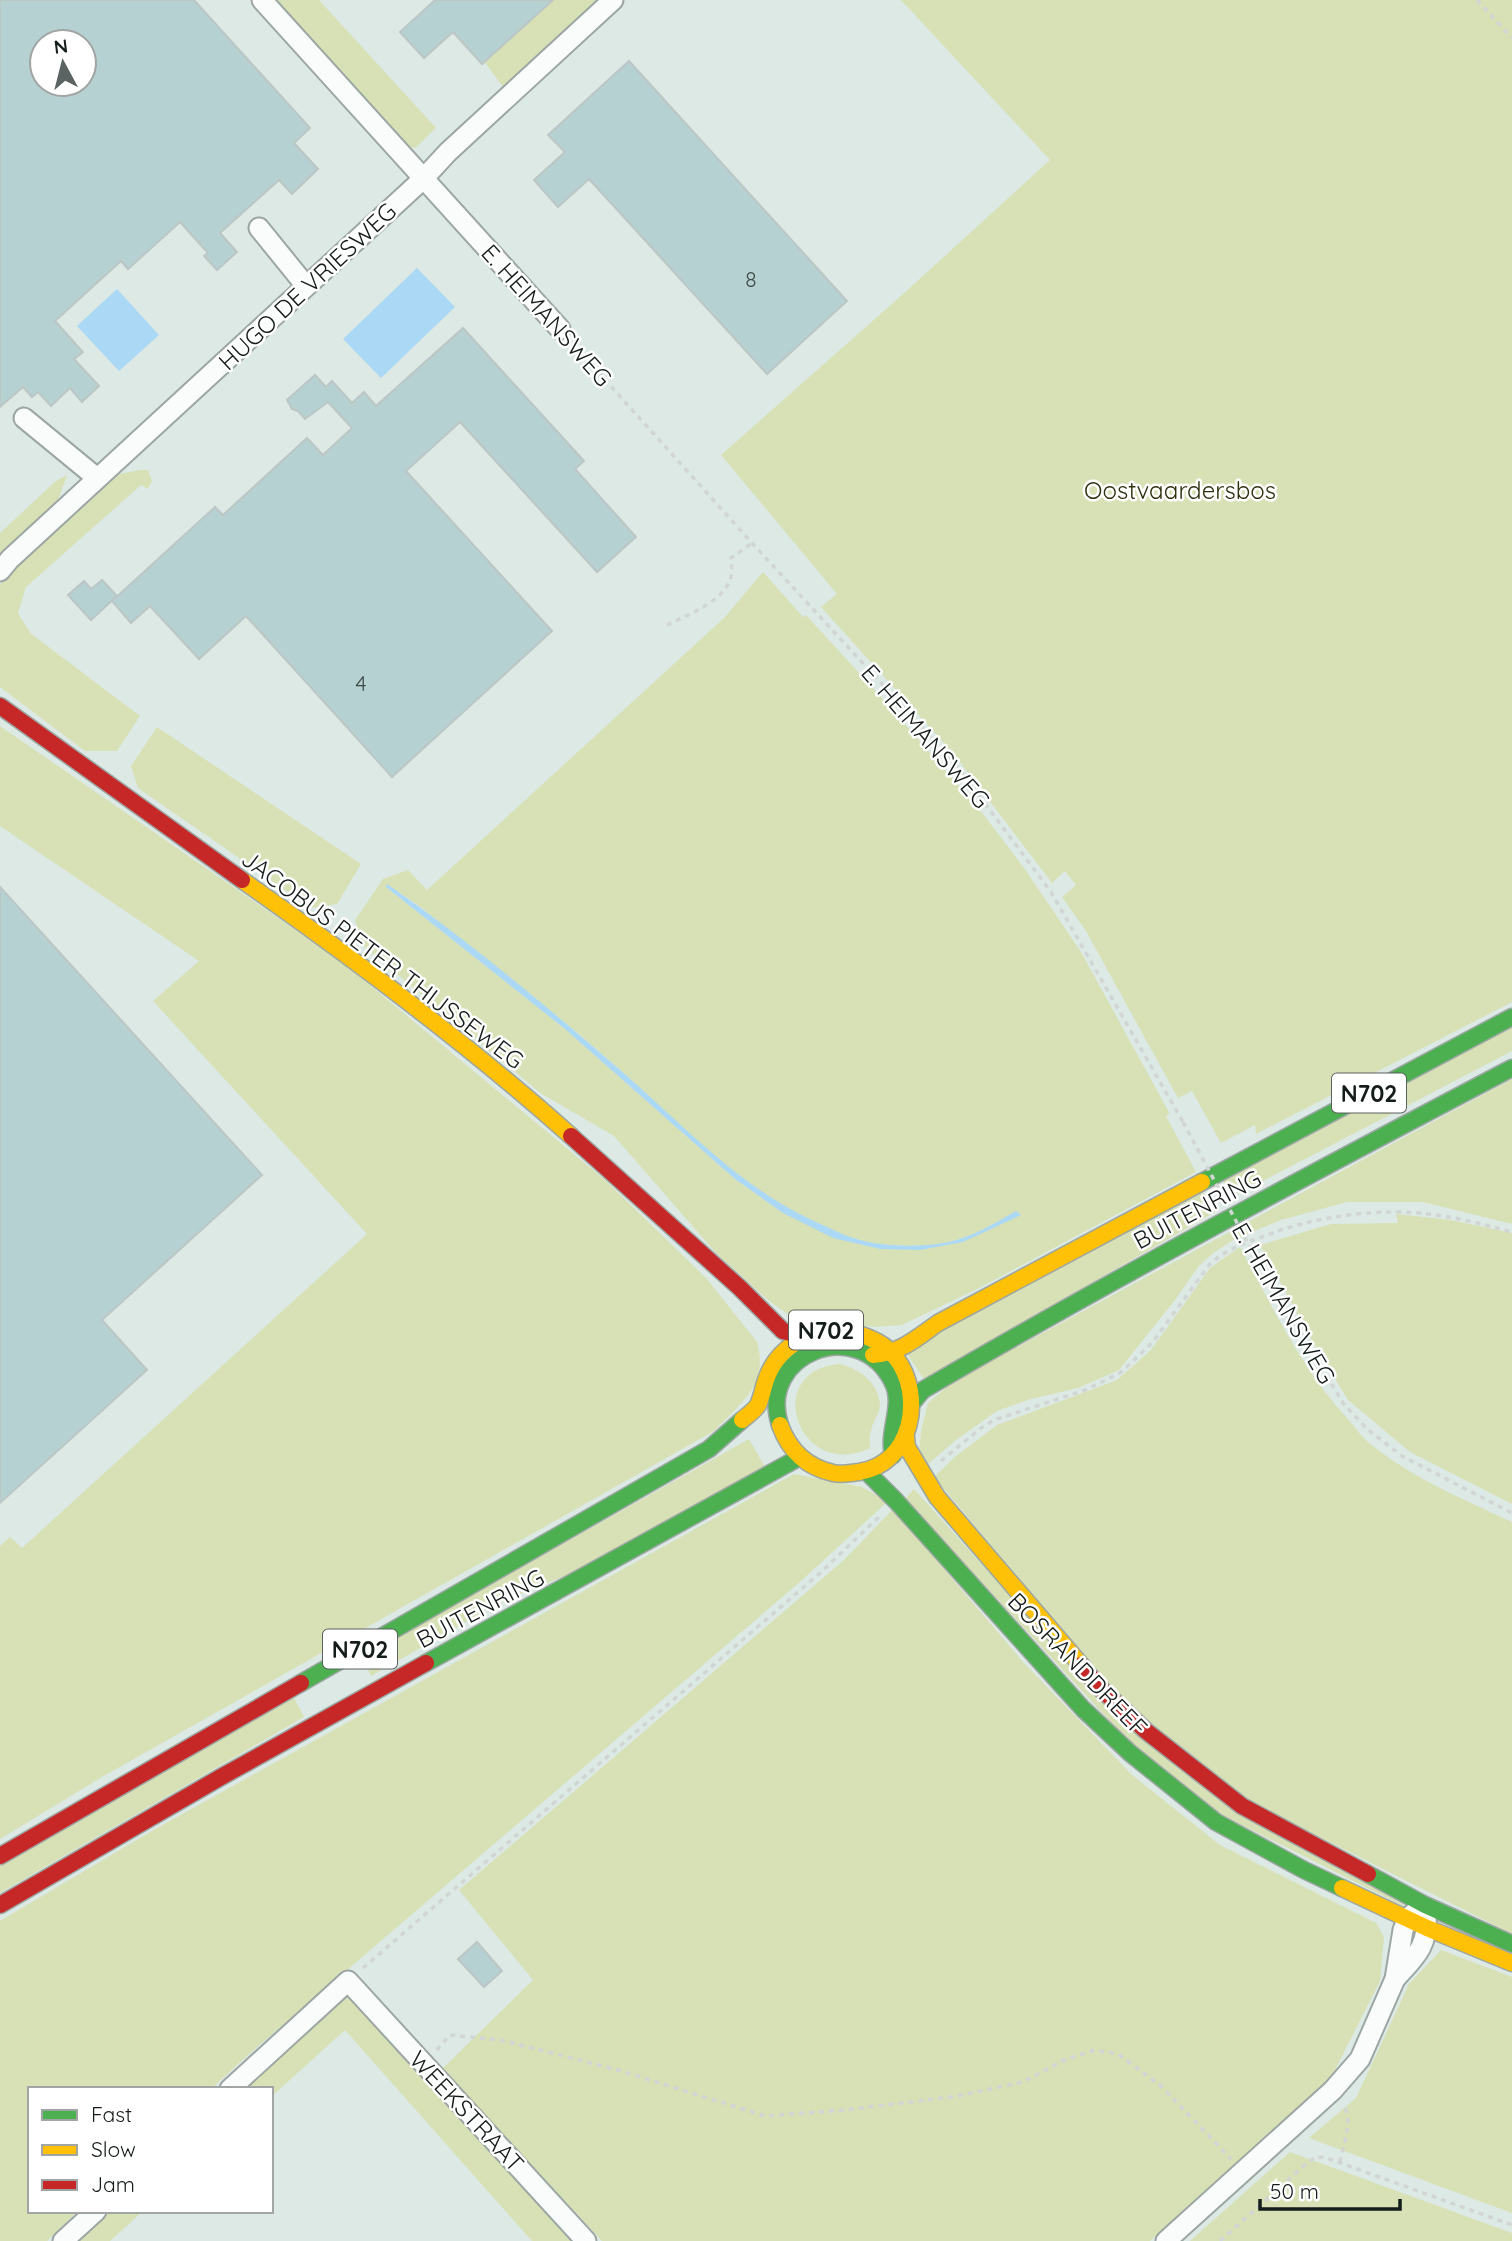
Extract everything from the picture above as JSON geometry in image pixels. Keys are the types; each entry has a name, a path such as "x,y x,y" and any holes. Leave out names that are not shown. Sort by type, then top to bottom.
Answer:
{"main road":[{"name":"JACOBUS PIETER THIJSSEWEG","path":"0,706 330,941 435,1021 503,1076 740,1288 783,1331 805,1337"},
{"name":"BUITENRING","path":"893,1353 938,1323 1512,1017"},
{"name":"BUITENRING","path":"912,1402 923,1390 1097,1289 1512,1068"},
{"name":"JACOBUS PIETER THIJSSEWEG","path":"719,1271 730,1292 764,1335 782,1365"},
{"name":"BUITENRING","path":"875,1349 938,1323"},
{"name":"N702","path":"782,1365 824,1346 844,1345 875,1349 893,1353 909,1380 912,1420 906,1437 893,1455 866,1471 855,1474 831,1473 810,1464 800,1457 783,1436 776,1409 782,1365 790,1346 805,1337 837,1329 860,1332 875,1349 897,1393 897,1412 889,1439 893,1455"},
{"name":"BUITENRING","path":"720,1441 754,1410 762,1398 767,1376 782,1365"},
{"name":"BUITENRING","path":"0,1856 720,1441 760,1422 776,1409"},
{"name":"BOSRANDDREEF","path":"906,1437 907,1447 937,1497 1099,1687 1146,1731 1242,1806 1425,1905 1512,1944"},
{"name":"BOSRANDDREEF","path":"893,1455 916,1483 937,1497"},
{"name":"BUITENRING","path":"0,1905 360,1699 800,1457"},
{"name":"BOSRANDDREEF","path":"866,1471 1083,1709 1130,1753 1216,1822 1304,1870 1427,1928 1512,1963"}],"street":[{"name":"E. HEIMANSWEG","path":"262,0 560,329"},
{"name":"HUGO DE VRIESWEG","path":"0,571 614,0"},
{"path":"259,228 306,286"},
{"path":"24,418 97,478"},
{"path":"1166,2241 1333,2090 1360,2059 1395,1979 1403,1930 1408,1918 1425,1905"},
{"path":"1395,1979 1417,1954 1425,1940 1425,1905"},
{"name":"WEEKSTRAAT","path":"232,2087 348,1981 586,2241"},
{"path":"63,2241 94,2213"}],"path":[{"path":"1477,0 1512,37"},
{"name":"E. HEIMANSWEG","path":"560,329 962,773 1051,892 1183,1122 1259,1264 1343,1403 1367,1429 1402,1456 1512,1513"},
{"path":"667,625 704,606 720,593 730,581 731,558 752,543"},
{"path":"424,2064 450,2035 501,2040 618,2070 765,2116 845,2110 952,2097 1023,2082 1062,2060 1094,2050 1118,2054 1161,2086 1243,2171"},
{"path":"1333,2090 1348,2112 1340,2162"},
{"path":"1220,2241 1314,2158 1324,2157 1512,2225"}],"green space":[{"path":"271,0 319,0 436,128 415,148 404,147"},
{"path":"544,0 606,0 506,91 481,57"},
{"name":"Oostvaardersbos","path":"901,0 1512,0 1512,1002 1256,1134 1255,1125 1221,1143 1192,1091 1178,1098 1086,931 1062,897 1076,885 1065,871 1052,883 953,753 821,607 837,594 721,455 1050,160"},
{"path":"148,470 152,481 148,489 141,485 26,587 18,613 30,633 140,716 117,751 85,751 0,687 0,585 14,568 114,475"},
{"path":"67,475 56,506 0,557 0,533 56,481"},
{"path":"763,572 882,698 980,810 1024,868 1081,952 1170,1114 1166,1116 1196,1172 979,1288 902,1325 875,1327 792,1317 769,1301 716,1253 614,1136 542,1094 363,946 355,920 383,879 408,870 427,890 724,618","holes":["387,885 430,915 575,1031 740,1177 769,1198 829,1230 783,1213 735,1179 565,1029 386,887","1016,1211 963,1242 940,1244 966,1237","834,1232 864,1241 895,1245 938,1244 880,1249"]},
{"path":"0,726 342,962 605,1180 707,1279 757,1342 760,1357 756,1382 750,1392 714,1431 102,1777 0,1839 0,1546 10,1537 22,1548 367,1234 153,1001 199,961 0,826"},
{"path":"157,727 361,864 337,904 311,908 138,788 131,766"},
{"path":"1512,1027 1512,1051 1232,1197 1222,1178"},
{"path":"1512,1079 1512,1224 1423,1202 1347,1202 1281,1220 1231,1241 1212,1254 1198,1267 1119,1370 1078,1388 1031,1399 997,1411 956,1440 926,1466 919,1453 928,1403 954,1381"},
{"path":"1201,1189 1215,1212 924,1379 905,1351"},
{"path":"1396,1214 1451,1220 1512,1233 1512,1504 1410,1452 1348,1400 1260,1245 1331,1224 1398,1223"},
{"path":"1240,1247 1301,1357 1331,1399 1365,1439 1384,1455 1419,1477 1512,1522 1512,1934 1252,1803 1116,1695 934,1477 956,1456 997,1425 1117,1380 1151,1350 1210,1268"},
{"path":"839,1364 860,1373 872,1383 880,1405 870,1433 870,1448 845,1454 824,1450 808,1438 798,1421 796,1403 801,1385 815,1371"},
{"path":"749,1439 765,1467 598,1562 499,1603 371,1676 362,1657"},
{"path":"794,1474 862,1487 886,1503 801,1581 213,2087 28,2087 28,2213 76,2213 47,2241 0,2241 0,1921 150,1832"},
{"path":"914,1489 1131,1727 1411,1910 1224,1816 1141,1755 905,1499"},
{"path":"893,1509 1023,1662 1132,1775 1220,1845 1376,1923 1384,1937 1380,1981 1331,2078 1150,2241 602,2241 442,2069 533,1980 459,1890 844,1560"},
{"path":"293,1696 304,1717 0,1893 0,1866"},
{"path":"1441,1950 1512,1977 1512,2213 1309,2138 1356,2098 1409,1984"},
{"path":"337,1999 352,1999 578,2241 532,2241 345,2030 273,2095 273,2087 236,2087"},
{"path":"1290,2152 1512,2233 1512,2241 1190,2241"},
{"path":"97,2213 141,2213 110,2241 66,2241"}],"water":[{"path":"417,268 455,307 381,378 343,339"},
{"path":"117,289 159,335 119,371 77,326"},
{"path":"387,884 534,997 716,1156 767,1195 795,1212 854,1238 906,1246 958,1240 1016,1211 1021,1215 963,1242 920,1250 880,1249 833,1238 783,1213 735,1179 565,1029 386,887"}],"building":[{"path":"0,0 194,0 310,128 294,143 318,169 292,194 279,180 220,233 237,252 217,270 204,256 208,253 180,222 128,269 121,261 55,321 83,352 74,359 99,386 82,402 70,388 51,406 38,392 32,397 23,387 0,407"},
{"path":"435,0 553,0 482,64 453,32 424,58 400,32"},
{"path":"629,61 847,301 767,374 589,179 558,207 534,180 565,152 548,135"},
{"path":"463,328 584,461 575,469 636,537 597,572 460,422 406,471 552,631 392,777 246,616 199,659 150,606 131,623 112,601 215,507 223,515 307,438 323,455 352,428 328,402 305,419 292,409 287,400 315,375 326,387 332,381 352,403 364,392 376,406"},
{"path":"102,580 117,596 91,620 68,595 84,581 91,589"},
{"path":"0,887 262,1175 102,1320 147,1370 0,1503"},
{"path":"477,1942 502,1971 484,1987 458,1959"}],"traffic: fast":[{"path":"1202,1182 1512,1017"},
{"path":"913,1402 923,1390 1142,1266 1512,1068"},
{"path":"780,1425 777,1400 783,1379 796,1362 815,1351 836,1347 857,1350 876,1361 896,1390 893,1455"},
{"path":"301,1683 709,1449 742,1420"},
{"path":"426,1663 800,1457"},
{"path":"866,1471 1083,1709 1130,1753 1216,1822 1342,1888"},
{"path":"1368,1874 1425,1905 1512,1944"}],"traffic: slow":[{"path":"242,880 410,1003 492,1068 571,1136"},
{"path":"873,1355 900,1348 938,1323 1202,1182"},
{"path":"742,1420 758,1405 768,1374 777,1359 795,1343 816,1333 848,1331 873,1339 892,1353 905,1373 910,1391 908,1426 902,1442 891,1456 877,1466 846,1474 823,1470 807,1462 794,1450 780,1425"},
{"path":"906,1437 907,1447 937,1497 1081,1665"},
{"path":"1342,1888 1427,1928 1512,1963"}],"traffic: jam":[{"path":"0,706 242,880"},
{"path":"571,1136 740,1288 783,1331 805,1337"},
{"path":"0,1905 221,1777 426,1663"},
{"path":"1081,1665 1099,1687 1146,1731 1242,1806 1368,1874"},
{"path":"0,1856 301,1683"}]}
